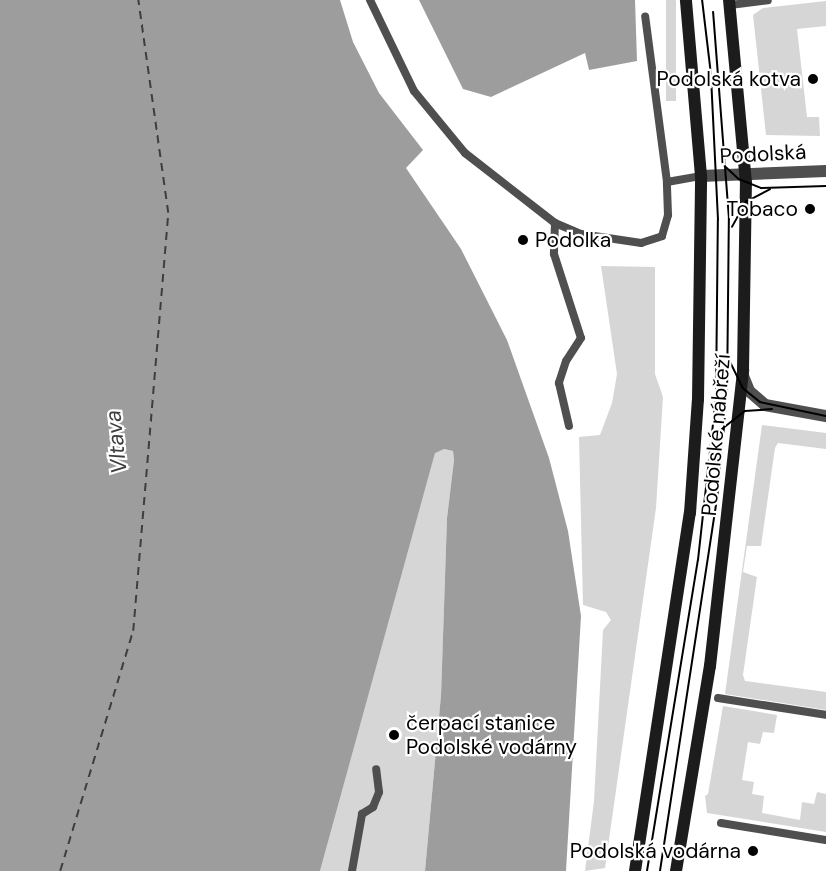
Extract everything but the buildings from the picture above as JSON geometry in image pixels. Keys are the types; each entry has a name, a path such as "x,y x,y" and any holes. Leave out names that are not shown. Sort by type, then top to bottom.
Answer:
{"main road":[{"name":"Podolské nábřeží","path":"635,871 690,513 698,400 701,176 686,0"},
{"name":"Podolské nábřeží","path":"676,871 710,666 743,370 745,174 730,2"}],"street":[{"name":"Podolská","path":"701,176 826,171"},
{"path":"743,370 745,386 760,402 826,416"}],"lane":[{"path":"370,0 395,58 434,120 465,153 555,223 582,234 650,242 665,231 667,182 645,16"},
{"path":"730,2 768,0"},
{"path":"667,182 701,176"},
{"path":"555,223 554,254 581,338 566,361 559,383 568,426"},
{"path":"718,698 826,716"},
{"path":"352,871 362,814 373,807 379,792 376,769"},
{"path":"721,823 826,840"}],"shaded area":[{"path":"666,0 676,0 676,101 666,101"},
{"path":"826,1 826,26 797,29 807,117 819,117 820,136 766,135 753,15 763,8"},
{"path":"601,266 655,267 655,374 663,397 656,508 605,868 585,871 594,801 603,630 611,620 606,612 583,605 579,437 600,435 612,403 617,374"},
{"path":"762,425 826,433 826,449 778,443 775,448 761,546 747,546 743,572 757,577 743,675 745,681 826,692 826,710 725,694"},
{"path":"444,449 453,451 454,460 447,518 441,695 425,871 320,871 435,452"},
{"path":"723,706 777,715 774,733 763,732 760,744 748,742 742,780 754,782 752,794 764,796 762,813 800,820 802,802 814,804 817,792 826,794 826,832 707,813 705,796 708,794"}],"water":[{"name":"Vltava","path":"0,0 340,0 353,42 379,93 423,150 406,168 461,249 507,340 549,458 568,531 581,616 566,871 425,871 441,695 447,518 454,460 453,451 444,449 435,453 320,871 0,871"},
{"path":"419,0 635,0 637,61 589,70 585,53 491,97 463,89"}],"ferry route":[{"path":"60,871 133,631 168,213 138,0"}],"tram line":[{"path":"647,871 698,560 716,398 718,220 711,75 702,0"},
{"path":"660,871 717,500 727,397 729,219 713,13"},
{"path":"725,166 739,179 761,188 826,186"},
{"path":"732,227 746,202 770,189"},
{"path":"730,361 743,388 760,402 826,416"},
{"path":"722,429 745,411 772,409"}],"place":[{"name":"Podolská kotva","path":"813,79"},
{"name":"Tobaco","path":"810,209"},
{"name":"Podolka","path":"523,240"},
{"name":"čerpací stanice Podolské vodárny","path":"394,735"},
{"name":"Podolská vodárna","path":"753,851"}]}
